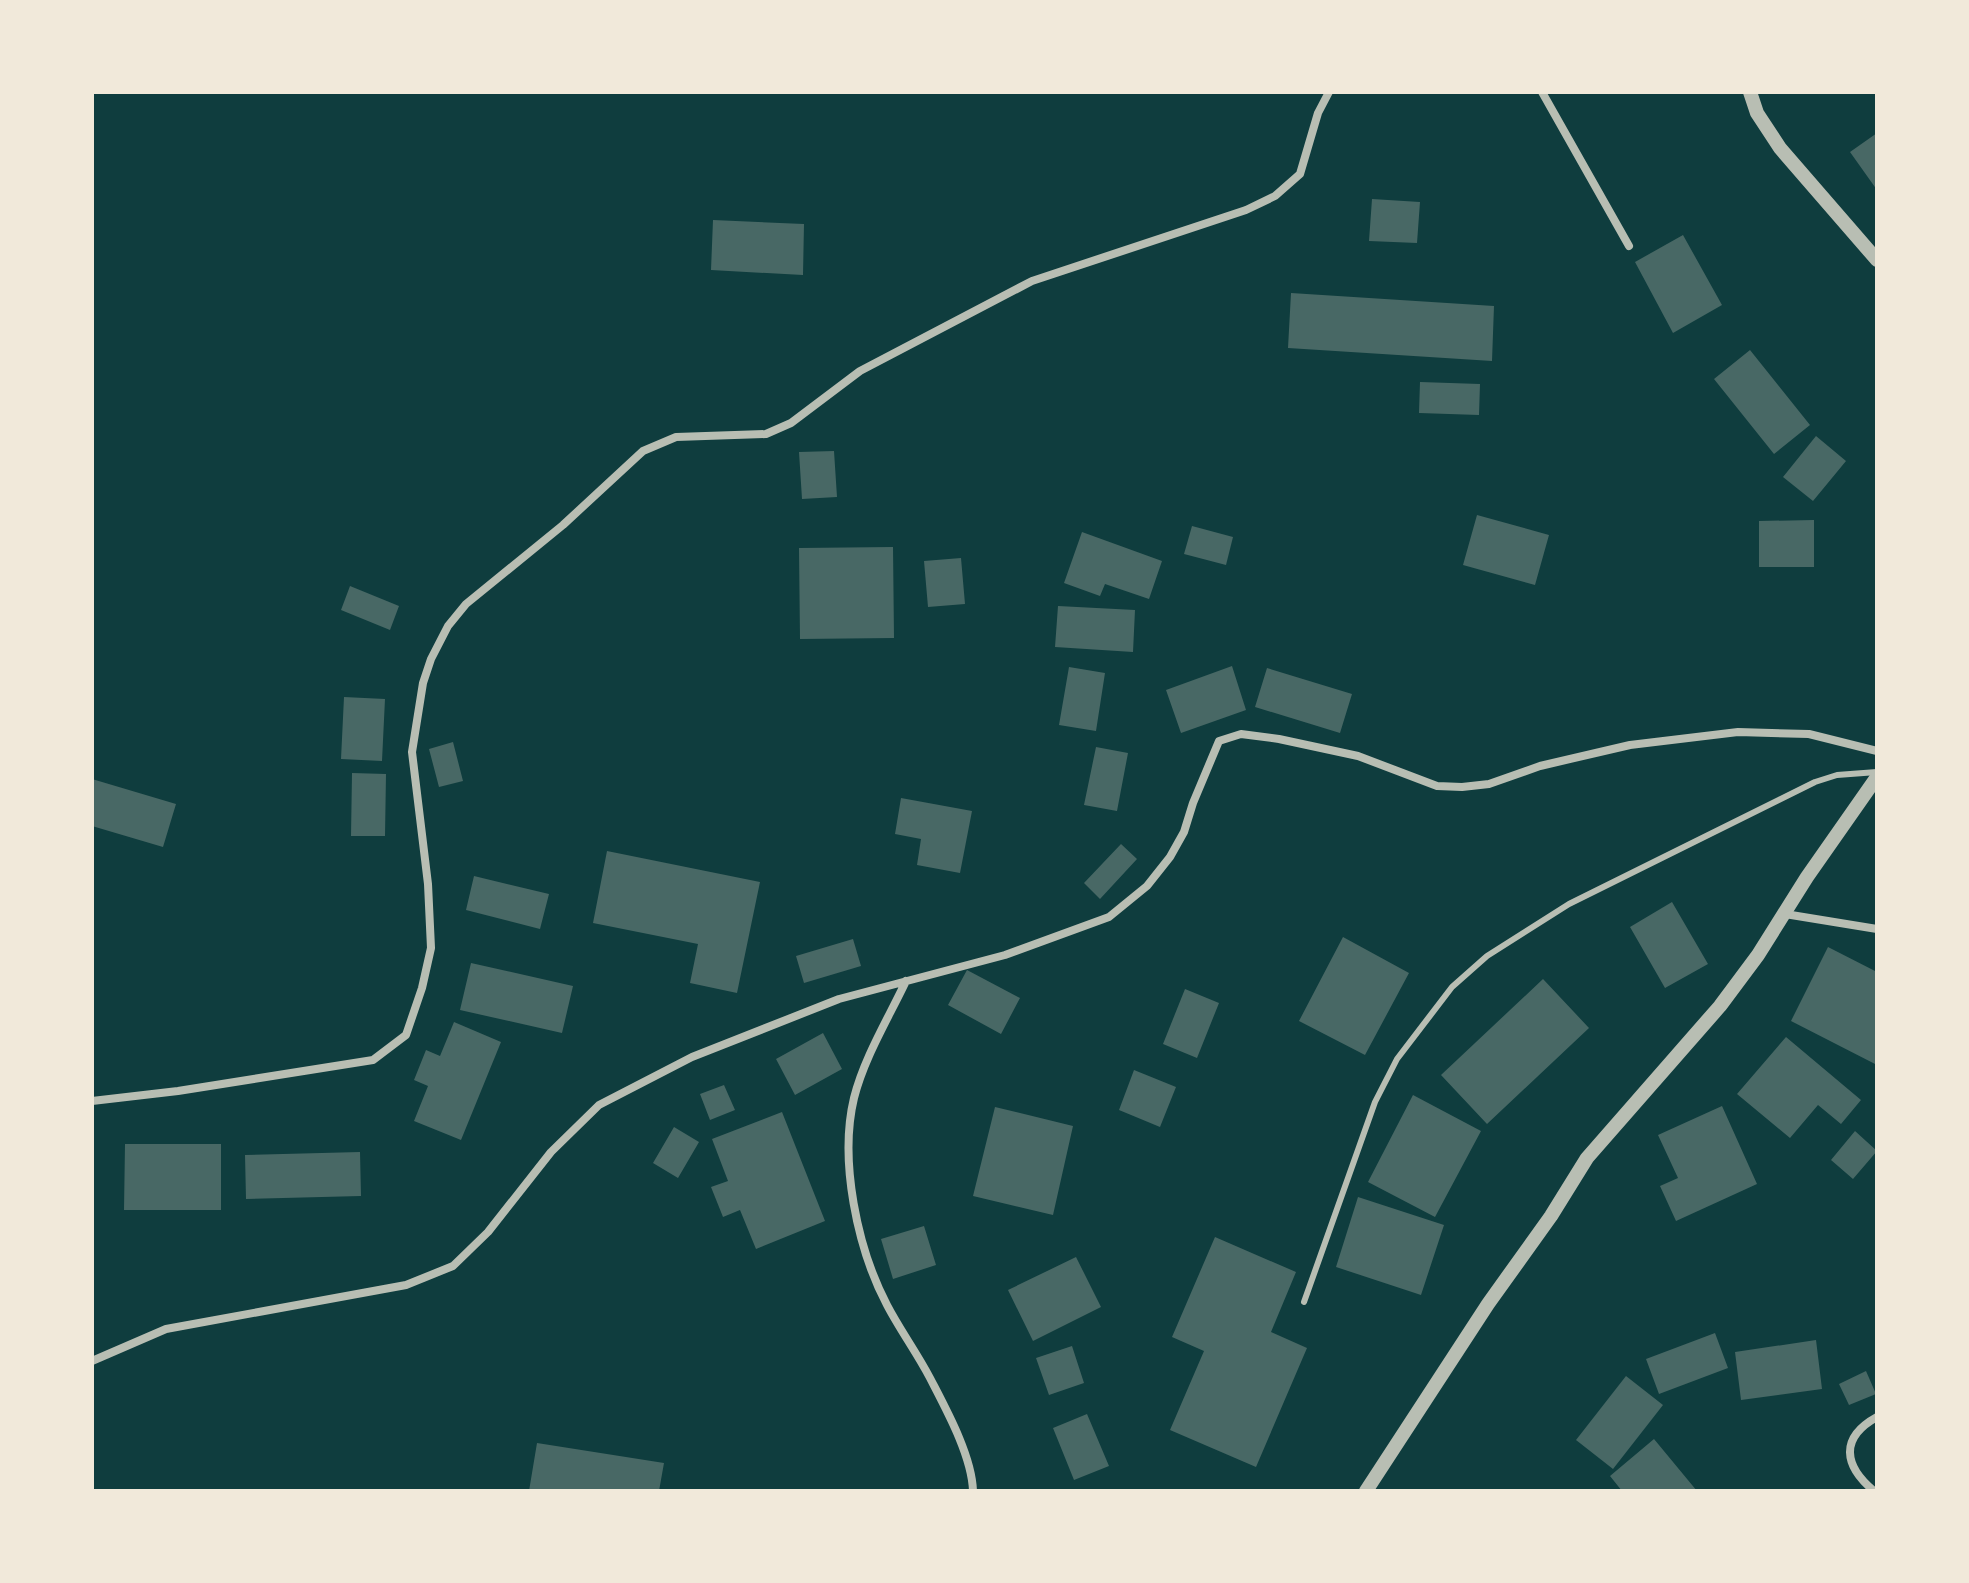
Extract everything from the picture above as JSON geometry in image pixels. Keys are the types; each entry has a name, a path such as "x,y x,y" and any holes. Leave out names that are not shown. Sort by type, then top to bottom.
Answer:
{"street":[{"path":"92,1101 178,1091 373,1060 406,1035 431,948 428,884 412,752 423,683 431,659 448,626 466,604 563,525 643,451 676,437 766,434 791,423 860,371 1032,281 1246,210 1275,196 1300,174 1318,113 1329,92"},
{"path":"1542,92 1629,246"},
{"path":"1750,92 1757,113 1780,148 1877,260"},
{"path":"92,1361 166,1329 406,1285 453,1266 488,1232 551,1152 599,1105 692,1057 839,999 1005,955 1109,917 1147,886 1170,857 1184,832 1219,741 1241,734 1358,756 1437,786 1462,787 1489,784 1540,766 1630,745 1738,732 1809,734 1877,751"},
{"path":"1366,1491 1587,1158 1720,1006 1877,775"},
{"path":"1785,914 1877,929"},
{"path":"906,981 854,1097 847,1152 858,1219 869,1260 886,1303 954,1424 973,1491"},
{"path":"1874,1491 1859,1478 1849,1458 1852,1438 1877,1417"}],"lane":[{"path":"1304,1302 1375,1102 1397,1059 1452,987 1487,956 1529,929 1569,904 1651,862 1815,782 1847,774 1877,775"}],"building":[{"path":"1877,133 1877,190 1850,152"},
{"path":"1372,199 1420,202 1417,243 1369,241"},
{"path":"713,220 804,224 803,275 711,270"},
{"path":"1683,235 1722,305 1673,333 1635,262"},
{"path":"1291,293 1494,306 1492,361 1288,348"},
{"path":"1750,350 1810,425 1774,454 1714,379"},
{"path":"1420,382 1480,384 1479,415 1419,413"},
{"path":"1816,436 1846,461 1813,501 1783,477"},
{"path":"834,451 837,497 802,499 799,452"},
{"path":"1477,515 1549,535 1535,585 1463,565"},
{"path":"1814,520 1814,567 1759,567 1759,521"},
{"path":"1192,526 1233,537 1226,565 1184,554"},
{"path":"1082,532 1162,561 1149,599 1105,584 1100,596 1064,583"},
{"path":"893,547 894,638 800,639 799,548"},
{"path":"961,558 965,604 928,607 924,561"},
{"path":"350,586 399,606 390,630 341,610"},
{"path":"1058,606 1135,610 1133,652 1055,647"},
{"path":"1232,666 1246,710 1181,733 1166,690"},
{"path":"1069,667 1105,673 1096,731 1059,725"},
{"path":"1267,668 1352,694 1340,733 1255,707"},
{"path":"344,697 385,699 382,761 341,759"},
{"path":"453,742 463,781 439,787 429,749"},
{"path":"1096,747 1128,753 1117,811 1084,805"},
{"path":"352,773 386,774 385,836 351,836"},
{"path":"92,779 176,804 163,847 92,826"},
{"path":"901,798 972,811 960,873 917,865 921,839 895,834"},
{"path":"1121,844 1137,859 1100,899 1084,883"},
{"path":"607,851 760,882 737,993 690,983 698,944 593,923"},
{"path":"474,876 549,894 540,929 466,910"},
{"path":"1672,902 1708,964 1665,988 1630,927"},
{"path":"1343,937 1409,973 1365,1055 1299,1021"},
{"path":"853,939 861,966 804,983 796,956"},
{"path":"1828,947 1877,972 1877,1065 1791,1021"},
{"path":"471,963 573,986 562,1033 460,1010"},
{"path":"967,970 1020,998 1001,1034 948,1005"},
{"path":"1543,979 1589,1028 1487,1124 1441,1075"},
{"path":"1185,989 1219,1003 1197,1058 1163,1044"},
{"path":"454,1022 501,1042 461,1140 414,1121 428,1086 414,1080 426,1050 440,1056"},
{"path":"823,1033 842,1069 795,1095 776,1059"},
{"path":"1786,1037 1861,1100 1841,1124 1818,1105 1790,1138 1737,1094"},
{"path":"1134,1070 1176,1087 1160,1127 1119,1110"},
{"path":"724,1085 735,1110 710,1120 700,1094"},
{"path":"1413,1095 1481,1131 1435,1217 1368,1182"},
{"path":"1722,1106 1757,1184 1676,1221 1660,1186 1678,1178 1658,1135"},
{"path":"995,1107 1073,1126 1053,1215 973,1196"},
{"path":"782,1112 825,1221 756,1249 740,1210 723,1217 711,1187 728,1181 712,1139"},
{"path":"674,1127 699,1142 678,1178 653,1163"},
{"path":"1855,1131 1877,1151 1853,1179 1831,1160"},
{"path":"125,1144 221,1144 221,1210 124,1210"},
{"path":"360,1152 361,1196 246,1199 245,1155"},
{"path":"1358,1197 1444,1225 1421,1295 1336,1267"},
{"path":"924,1226 936,1265 893,1279 881,1239"},
{"path":"1215,1237 1296,1272 1271,1332 1307,1348 1256,1467 1170,1430 1204,1351 1172,1337"},
{"path":"1076,1257 1101,1307 1033,1341 1008,1290"},
{"path":"1715,1333 1728,1368 1659,1394 1646,1359"},
{"path":"1816,1340 1822,1389 1741,1400 1735,1352"},
{"path":"1072,1346 1084,1383 1049,1395 1036,1358"},
{"path":"1866,1371 1876,1394 1849,1405 1839,1384"},
{"path":"1626,1376 1663,1405 1613,1469 1576,1440"},
{"path":"1087,1414 1109,1466 1074,1480 1053,1428"},
{"path":"1654,1439 1697,1491 1622,1491 1610,1476"},
{"path":"537,1443 664,1463 659,1491 529,1491"}]}
